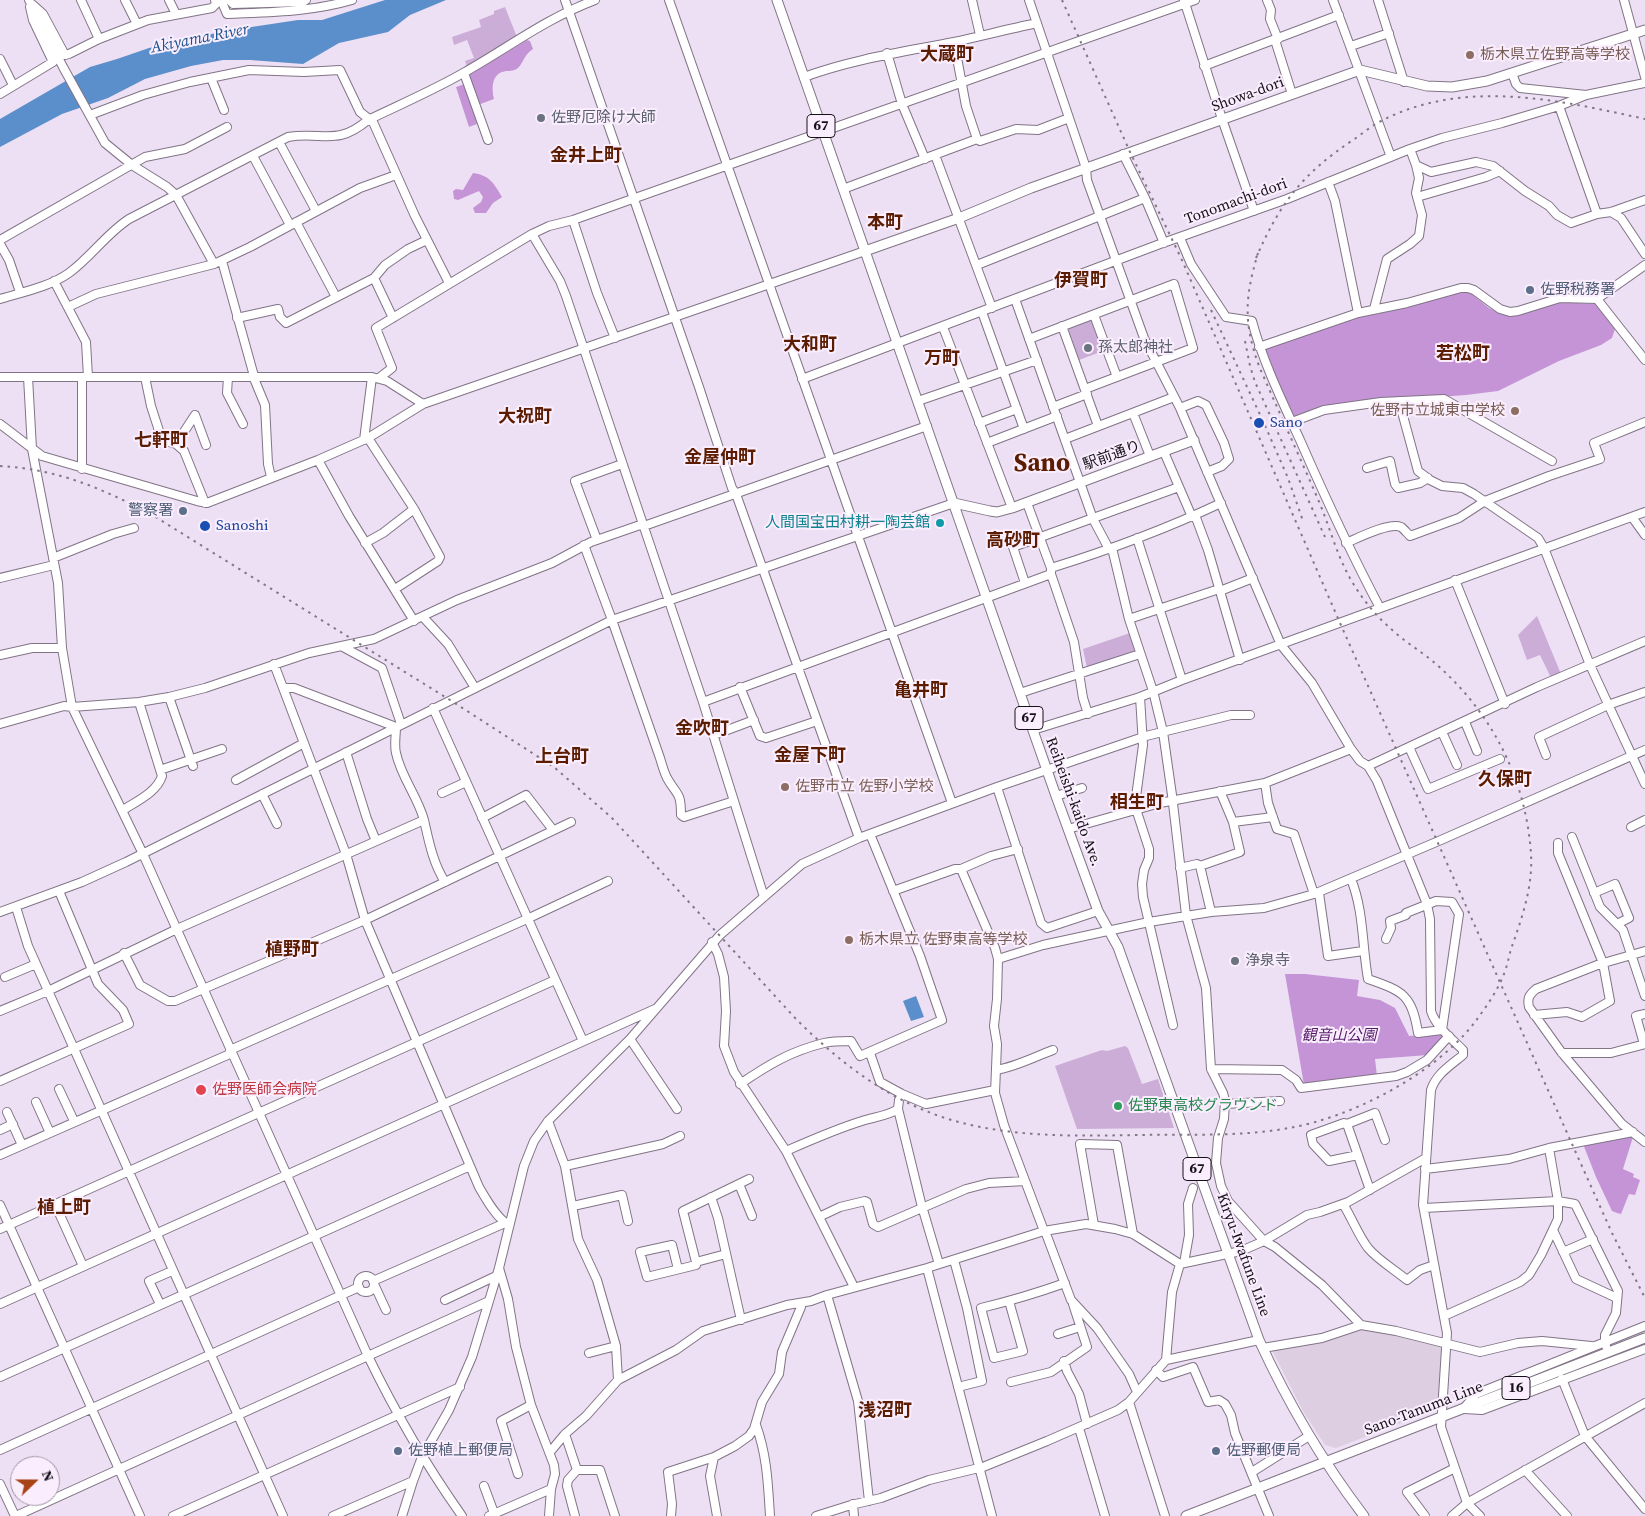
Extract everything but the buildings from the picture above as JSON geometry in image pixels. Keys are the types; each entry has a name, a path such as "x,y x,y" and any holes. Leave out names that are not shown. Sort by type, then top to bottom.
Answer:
{"main road":[{"name":"Reiheishi-kaido Ave.","path":"777,0 1056,796 1098,912 1108,931"},
{"path":"1360,70 1404,82 1426,86 1452,87 1487,81 1512,74 1645,30"},
{"name":"Showa-dori","path":"865,251 959,218 1001,199 1124,154 1360,70"},
{"name":"駅前通り","path":"954,503 990,511 1012,508 1194,440"},
{"name":"Kiryu-Iwafune Line","path":"1108,931 1121,956 1261,1344 1309,1436 1364,1516"},
{"name":"Sano-Tanuma Line","path":"1186,1516 1645,1338"}],"street":[{"path":"81,0 99,39"},
{"path":"125,0 136,24"},
{"path":"169,0 176,14"},
{"path":"30,1 43,14 65,55 136,24 176,14 212,8 216,4 215,0"},
{"path":"221,0 227,14 309,10 352,0"},
{"path":"229,0 233,4 288,3 306,0"},
{"path":"565,0 732,488 736,494 859,838"},
{"path":"0,299 54,281 78,266 115,228 129,218 288,137 336,137 347,134 359,128 368,120 464,73 568,10 595,0"},
{"path":"669,0 952,803"},
{"path":"972,0 980,35"},
{"path":"1029,0 1086,168 1087,180 1115,262 1155,363 1180,408 1281,645 1312,683 1351,749 1360,761 1368,766 1377,781 1427,904 1430,919 1431,1011 1442,1030 1463,1050 1463,1055 1433,1082 1425,1170 1424,1208 1447,1333 1440,1418 1441,1427 1467,1503 1480,1516"},
{"path":"395,589 440,559 431,538 414,509 366,439 376,378 392,368 376,328 532,234 549,226 573,220 634,199 1184,2 1195,0"},
{"path":"1267,0 1271,10 1270,19 1292,94"},
{"path":"1333,0 1391,156"},
{"path":"1378,0 1404,82"},
{"path":"1624,0 1645,77"},
{"path":"30,1 65,70 106,143 132,165 176,195 214,264"},
{"path":"0,94 53,62 33,20 30,1"},
{"path":"1184,2 1254,212"},
{"path":"1204,66 1339,14"},
{"path":"804,77 828,68 887,53 954,42 1037,23"},
{"path":"1351,46 1389,32"},
{"path":"954,42 966,106 977,139"},
{"path":"887,53 902,104 925,159"},
{"path":"0,58 13,85"},
{"path":"89,114 143,95 249,70 304,72 340,70 360,112 373,122 396,175 449,283"},
{"path":"464,73 488,140"},
{"path":"1512,74 1520,88 1586,95 1645,83"},
{"path":"211,78 224,110"},
{"name":"Tonomachi-dori","path":"802,379 1164,243 1254,212 1410,149 1442,138 1485,128 1559,106 1586,95"},
{"path":"1559,106 1597,214"},
{"path":"843,189 977,139 980,141 1016,129 1038,130 1069,118"},
{"path":"0,240 145,157 185,149 227,127"},
{"path":"279,142 316,212"},
{"path":"1374,309 1386,259 1419,236 1422,215 1417,198 1419,178 1410,149"},
{"path":"1124,154 1164,243"},
{"path":"935,155 992,308"},
{"path":"253,156 336,297"},
{"path":"1416,165 1435,172 1454,165 1476,162 1493,166 1525,191 1549,206 1558,215 1572,223 1645,200"},
{"path":"1417,198 1500,171"},
{"path":"68,307 96,294 222,261 360,188 396,175"},
{"path":"1328,182 1334,201 1358,313"},
{"path":"976,265 1145,198"},
{"path":"1611,212 1620,218 1645,254"},
{"path":"573,220 597,293 615,338"},
{"path":"532,234 560,281 714,735 764,897"},
{"path":"1180,238 1191,264 1226,317 1252,321 1260,347 1292,422 1346,543 1380,608"},
{"path":"237,318 278,309 280,318 286,323 374,278 385,265 408,249 427,240"},
{"path":"0,244 20,292"},
{"path":"0,424 42,456 205,503 318,460 366,439 422,404 865,251"},
{"path":"222,261 253,376 264,405 268,464 271,477"},
{"path":"1260,347 1358,313 1468,288 1500,309 1510,312 1560,298 1597,299 1645,265"},
{"path":"374,278 393,318"},
{"path":"54,281 87,346 82,468"},
{"path":"1029,339 1174,284 1193,348 1117,377 1054,407"},
{"path":"1597,299 1645,360"},
{"path":"1015,300 1093,518 1110,548 1163,732 1186,916 1206,988 1211,1069 1223,1093 1225,1104 1224,1119 1218,1138 1216,1163 1221,1186 1228,1201 1264,1241 1275,1247 1322,1285 1361,1325"},
{"path":"982,312 1024,429"},
{"path":"1094,315 1117,377"},
{"path":"1062,326 1098,426"},
{"path":"943,327 1012,508"},
{"path":"918,401 1037,360"},
{"path":"0,377 144,378 253,376 376,378 388,381 422,404"},
{"path":"28,377 32,449 58,583 62,648 72,707 124,810 368,1356 422,1457 462,1516"},
{"path":"228,377 227,393 243,424"},
{"path":"144,378 162,440 176,444 184,451 205,503"},
{"path":"1065,439 1174,397"},
{"path":"1292,422 1324,410 1399,401 1444,399 1552,461"},
{"path":"1180,408 1198,401 1206,405 1224,443 1229,459 1222,466 1207,472"},
{"path":"1399,401 1418,471 1442,486 1463,488 1538,538 1544,548 1590,665 1645,784"},
{"path":"979,423 1017,409"},
{"path":"1133,413 1150,456"},
{"path":"176,444 195,415 206,445"},
{"path":"987,443 1057,416"},
{"path":"1346,543 1377,530 1394,526 1403,528 1410,536 1459,518 1485,501 1549,476 1600,459 1594,443 1645,422"},
{"path":"0,724 60,707 140,702 169,697 205,688 309,653 374,640 457,600 552,564 584,545 736,494 927,426"},
{"path":"1164,452 1208,550 1240,660"},
{"path":"318,460 365,543 414,622"},
{"path":"1367,468 1390,461 1395,484 1398,488 1420,483 1428,478"},
{"path":"597,540 575,481 622,464"},
{"path":"1025,583 1013,547 1179,487"},
{"path":"0,912 109,871 612,620 954,503"},
{"path":"1027,503 1074,642 1083,698 1088,714"},
{"path":"703,702 986,598 1194,516 1221,503"},
{"path":"365,543 383,533 414,509"},
{"path":"1033,730 1140,697 1182,680 1645,512"},
{"path":"1632,517 1645,535"},
{"path":"0,578 54,561 113,534 134,528"},
{"path":"1137,538 1182,680"},
{"path":"584,545 667,777 679,794 682,815 684,817 734,801"},
{"path":"1129,619 1253,578"},
{"path":"1456,580 1505,704"},
{"path":"423,617 448,644 475,688"},
{"path":"1368,766 1505,704 1537,687 1645,641"},
{"path":"343,646 382,668 399,725 395,752 424,820 431,850 445,882"},
{"path":"0,655 32,648 62,648"},
{"path":"1020,693 1140,654"},
{"path":"274,664 346,854 365,920 389,979 483,1194 507,1224"},
{"path":"740,687 760,736 766,738 817,721"},
{"path":"284,688 294,688 399,725"},
{"path":"1546,755 1539,737 1608,705 1645,692"},
{"path":"169,697 192,763"},
{"path":"1140,697 1143,737 1136,809 1149,849 1149,858 1144,870 1142,884 1143,897 1173,1025"},
{"path":"124,810 152,791 160,783 162,776 140,702"},
{"path":"433,708 582,1041"},
{"path":"402,1516 412,1481 422,1457 460,1387 472,1357 499,1268 507,1224 524,1166 534,1141 548,1121 630,1039 712,942 796,868 809,860 859,838 952,803 1143,737 1231,715 1250,715"},
{"path":"714,735 754,720"},
{"path":"1464,722 1477,752"},
{"path":"1442,732 1457,764"},
{"path":"236,780 304,743"},
{"path":"1409,747 1428,789 1500,759"},
{"path":"160,770 192,763 222,749"},
{"path":"1068,829 1172,800 1265,783 1351,749"},
{"path":"998,959 1043,944 1149,922 1210,912 1264,908 1317,893 1645,750"},
{"path":"346,752 367,819 376,841"},
{"path":"442,793 466,782"},
{"path":"1265,783 1277,829 1294,834 1317,893 1328,956 1363,950"},
{"path":"997,787 1041,923 1047,928 1098,912"},
{"path":"1056,796 1082,788"},
{"path":"1180,868 1197,864 1200,866 1240,852 1233,822 1220,791"},
{"path":"262,794 277,824"},
{"path":"482,818 526,795 554,830"},
{"path":"1233,822 1273,817"},
{"path":"0,1011 48,991 177,929 424,820"},
{"path":"1631,826 1645,820"},
{"path":"124,953 140,985 168,1000 175,1001 365,920 571,822"},
{"path":"740,1084 765,1066 806,1047 825,1042 851,1041 860,1056 942,1020 920,956 870,834"},
{"path":"1572,837 1600,907 1623,930 1645,996"},
{"path":"1534,1015 1567,1012 1582,1017 1610,1001 1603,963 1558,853 1558,843"},
{"path":"893,891 955,869 961,869 991,856 1018,849"},
{"path":"1200,866 1210,912"},
{"path":"961,869 998,959 994,1026 996,1044 995,1090 1004,1125 1065,1283 1087,1347 1064,1361 1051,1372 1011,1382"},
{"path":"1351,879 1357,894 1360,910 1363,950 1368,979 1401,992 1407,999 1415,1016 1418,1034 1442,1030"},
{"path":"0,1154 608,881"},
{"path":"1594,892 1615,884 1629,918 1616,924"},
{"path":"0,1081 130,1024 123,1010 98,984 59,891"},
{"path":"1386,939 1391,928 1390,920 1436,901 1452,902 1459,914 1442,1030"},
{"path":"16,907 28,946 283,1516"},
{"path":"712,942 718,954 726,992 724,1046 740,1084 786,1151 854,1287"},
{"path":"1645,951 1603,963 1536,989 1529,995 1528,1001 1534,1015 1562,1053 1622,1124 1645,1142"},
{"path":"5,977 36,964"},
{"path":"0,1229 555,980"},
{"path":"0,1304 156,1232 657,1008"},
{"path":"1562,1053 1611,1054 1644,1044 1636,1016 1645,1014"},
{"path":"1211,1069 1282,1070 1296,1080 1301,1088 1396,1076 1413,1069 1427,1060 1449,1036"},
{"path":"630,1039 677,1109"},
{"path":"996,1070 1010,1068 1020,1062 1052,1050"},
{"path":"870,1053 880,1082 926,1104 995,1090"},
{"path":"59,1089 74,1122"},
{"path":"902,1094 898,1109 939,1264"},
{"path":"1225,1104 1280,1100"},
{"path":"36,1102 50,1133"},
{"path":"786,1151 822,1135 898,1109"},
{"path":"7,1112 22,1145"},
{"path":"1358,1155 1329,1161 1313,1144 1311,1135 1375,1113 1385,1140"},
{"path":"548,1121 565,1166 578,1239 597,1280 616,1346 618,1380"},
{"path":"0,1130 13,1124"},
{"path":"1347,1124 1370,1190"},
{"path":"1425,1170 1509,1159 1550,1148 1633,1132"},
{"path":"565,1166 663,1144 680,1136"},
{"path":"1094,1225 1080,1144 1117,1145 1132,1234"},
{"path":"1444,1316 1520,1282 1529,1274 1541,1255 1558,1219 1558,1201 1550,1148"},
{"path":"550,1452 618,1380 682,1346 704,1331 787,1305 801,1303 927,1268 1044,1231 1086,1224 1132,1234 1182,1263 1241,1252 1264,1241 1307,1215 1343,1204 1426,1158"},
{"path":"0,1377 470,1166"},
{"path":"696,1262 683,1211 749,1179"},
{"path":"819,1217 840,1207 865,1200 873,1224 878,1227 966,1189 980,1185 1025,1182"},
{"path":"739,1184 752,1216"},
{"path":"1166,1360 1172,1292 1190,1235 1188,1204 1192,1188"},
{"path":"573,1206 622,1195 628,1221"},
{"path":"711,1197 718,1218 741,1320"},
{"path":"1424,1208 1558,1201 1575,1204 1618,1291 1616,1313 1606,1335 1606,1344"},
{"path":"0,1204 140,1516"},
{"path":"55,1204 83,1266"},
{"path":"1343,1204 1369,1250 1407,1280 1420,1270 1434,1265"},
{"path":"374,1282 507,1224"},
{"path":"1553,1230 1576,1279 1617,1298"},
{"path":"1563,1252 1593,1240"},
{"path":"678,1269 672,1245 640,1252 647,1277 696,1265 696,1262 726,1254"},
{"path":"954,1260 967,1308 982,1381 958,1388"},
{"path":"499,1268 508,1299 516,1347 530,1405 550,1452 555,1474 551,1489 549,1516"},
{"path":"927,1268 992,1516"},
{"path":"160,1304 149,1281 172,1270"},
{"path":"374,1282 372,1290 367,1292 361,1290 358,1281 362,1277 368,1276 374,1282 386,1310"},
{"path":"445,1300 496,1276"},
{"path":"1009,1301 1023,1351 994,1358 981,1308 1065,1283"},
{"path":"0,1450 359,1287"},
{"path":"827,1295 858,1401 869,1501"},
{"path":"1071,1300 1097,1328 1129,1374 1137,1392"},
{"path":"0,1484 15,1516 489,1301"},
{"path":"670,1516 672,1504 668,1472 714,1457 744,1440 754,1429 762,1402 779,1374 782,1352 801,1303"},
{"path":"816,1516 853,1504 882,1498 929,1480 979,1468 1079,1428 1118,1410 1129,1402 1166,1360 1261,1344 1322,1338 1361,1325 1480,1352 1518,1343 1542,1340 1591,1346 1606,1344 1645,1326"},
{"path":"1058,1334 1080,1327"},
{"path":"589,1353 616,1346"},
{"path":"1462,1409 1476,1394 1591,1346"},
{"path":"1462,1409 1482,1410 1645,1348"},
{"path":"1064,1361 1066,1371 1079,1394 1087,1424"},
{"path":"1156,1370 1163,1377 1193,1366 1208,1402 1219,1400 1225,1404 1231,1414 1235,1433 1269,1516"},
{"path":"1562,1379 1585,1436 1645,1509"},
{"path":"173,1516 460,1387"},
{"path":"1129,1402 1165,1516"},
{"path":"1452,1516 1467,1503 1644,1404"},
{"path":"518,1474 501,1421 530,1405"},
{"path":"756,1425 766,1457 770,1516"},
{"path":"1079,1428 1105,1516"},
{"path":"566,1434 577,1470"},
{"path":"1252,1472 1309,1436"},
{"path":"714,1457 710,1476 717,1516"},
{"path":"1422,1515 1406,1492 1455,1468"},
{"path":"575,1516 567,1486 568,1480 577,1470 600,1470 615,1516"},
{"path":"1525,1470 1567,1516"},
{"path":"333,1516 412,1481"},
{"path":"484,1486 492,1515 551,1489"},
{"path":"853,1504 854,1516"}],"shaded area":[{"path":"505,7 517,37 467,67 465,61 474,58 467,40 454,45 452,37 481,27 479,20"},
{"path":"1093,316 1106,350 1079,360 1068,328"},
{"path":"1537,616 1561,674 1551,678 1540,655 1527,660 1518,635"},
{"path":"1133,632 1139,654 1087,668 1083,649"},
{"name":"佐野東高校グラウンド","path":"1125,1046 1128,1048 1142,1084 1158,1079 1174,1128 1077,1129 1055,1066 1102,1050 1107,1051"},
{"path":"1359,1329 1443,1346 1438,1409 1336,1448 1325,1445 1303,1411 1272,1350 1321,1341"}],"green space":[{"path":"527,40 530,41 533,49 527,54 518,68 498,74 494,80 494,99 475,106 473,110 477,124 469,127 456,87 468,83 466,77"},
{"path":"473,173 490,180 502,197 493,203 486,213 475,213 473,208 481,202 483,197 479,191 458,200 454,199 453,191 456,189 463,190"},
{"path":"1468,291 1489,308 1503,315 1517,315 1559,302 1596,304 1616,326 1612,338 1601,345 1559,361 1498,391 1369,402 1294,421 1264,349 1357,317 1456,292"},
{"name":"観音山公園","path":"1285,974 1305,974 1359,980 1357,996 1380,1000 1395,1008 1409,1036 1440,1033 1445,1038 1428,1055 1375,1059 1377,1076 1304,1085"},
{"path":"1629,1135 1633,1137 1623,1169 1634,1174 1633,1177 1640,1180 1635,1195 1629,1194 1621,1214 1612,1211 1583,1144"}],"water":[{"name":"Akiyama River","path":"385,0 446,0 410,15 388,32 339,43 303,64 223,60 191,66 145,79 108,98 62,114 0,147 0,119 90,67 149,48 225,31 298,20 322,20"},
{"path":"916,996 924,1017 911,1021 903,1001"}],"railway":[{"path":"1062,0 1130,152 1181,258 1340,623 1572,1144 1612,1233 1645,1298"},
{"path":"1256,258 1274,221 1294,191 1306,178 1335,153 1374,125 1413,108 1445,100 1478,96 1512,97 1579,105 1645,119"},
{"path":"0,466 41,471 80,482 117,497 154,516 554,767 612,818 812,1035 865,1078 903,1101 945,1118 969,1125 1041,1134 1090,1136 1214,1134 1252,1133 1289,1128 1339,1114 1391,1090 1438,1059 1475,1022 1496,991 1506,968 1526,902 1531,854 1528,826 1514,774 1503,749 1489,726 1456,683 1436,664 1394,632 1373,611 1363,599 1341,560 1321,507 1259,366 1250,336 1248,296 1258,253"},
{"path":"1211,310 1288,478 1303,521"},
{"path":"1245,341 1255,382 1325,537"}],"place":[{"name":"栃木県立佐野高等学校","path":"1470,55"},
{"name":"佐野厄除け大師","path":"541,118"},
{"name":"佐野税務署","path":"1530,290"},
{"name":"孫太郎神社","path":"1088,348"},
{"name":"佐野市立城東中学校","path":"1515,411"},
{"name":"Sano","path":"1259,423"},
{"name":"警察署","path":"183,511"},
{"name":"人間国宝田村耕一陶芸館","path":"940,523"},
{"name":"Sanoshi","path":"205,526"},
{"name":"佐野市立 佐野小学校","path":"785,787"},
{"name":"栃木県立 佐野東高等学校","path":"849,940"},
{"name":"浄泉寺","path":"1235,961"},
{"name":"佐野医師会病院","path":"201,1090"},
{"name":"佐野東高校グラウンド","path":"1118,1106"},
{"name":"佐野植上郵便局","path":"398,1451"},
{"name":"佐野郵便局","path":"1216,1451"}],"district":[{"name":"大蔵町","path":"947,55"},
{"name":"金井上町","path":"586,156"},
{"name":"本町","path":"885,223"},
{"name":"伊賀町","path":"1081,281"},
{"name":"大和町","path":"810,345"},
{"name":"若松町","path":"1463,354"},
{"name":"万町","path":"942,359"},
{"name":"大祝町","path":"525,417"},
{"name":"七軒町","path":"161,441"},
{"name":"金屋仲町","path":"720,458"},
{"name":"Sano","path":"1042,465"},
{"name":"高砂町","path":"1013,541"},
{"name":"亀井町","path":"921,691"},
{"name":"金吹町","path":"702,729"},
{"name":"金屋下町","path":"810,756"},
{"name":"上台町","path":"562,757"},
{"name":"久保町","path":"1505,780"},
{"name":"相生町","path":"1137,803"},
{"name":"植野町","path":"292,950"},
{"name":"植上町","path":"64,1208"},
{"name":"浅沼町","path":"885,1411"}]}
